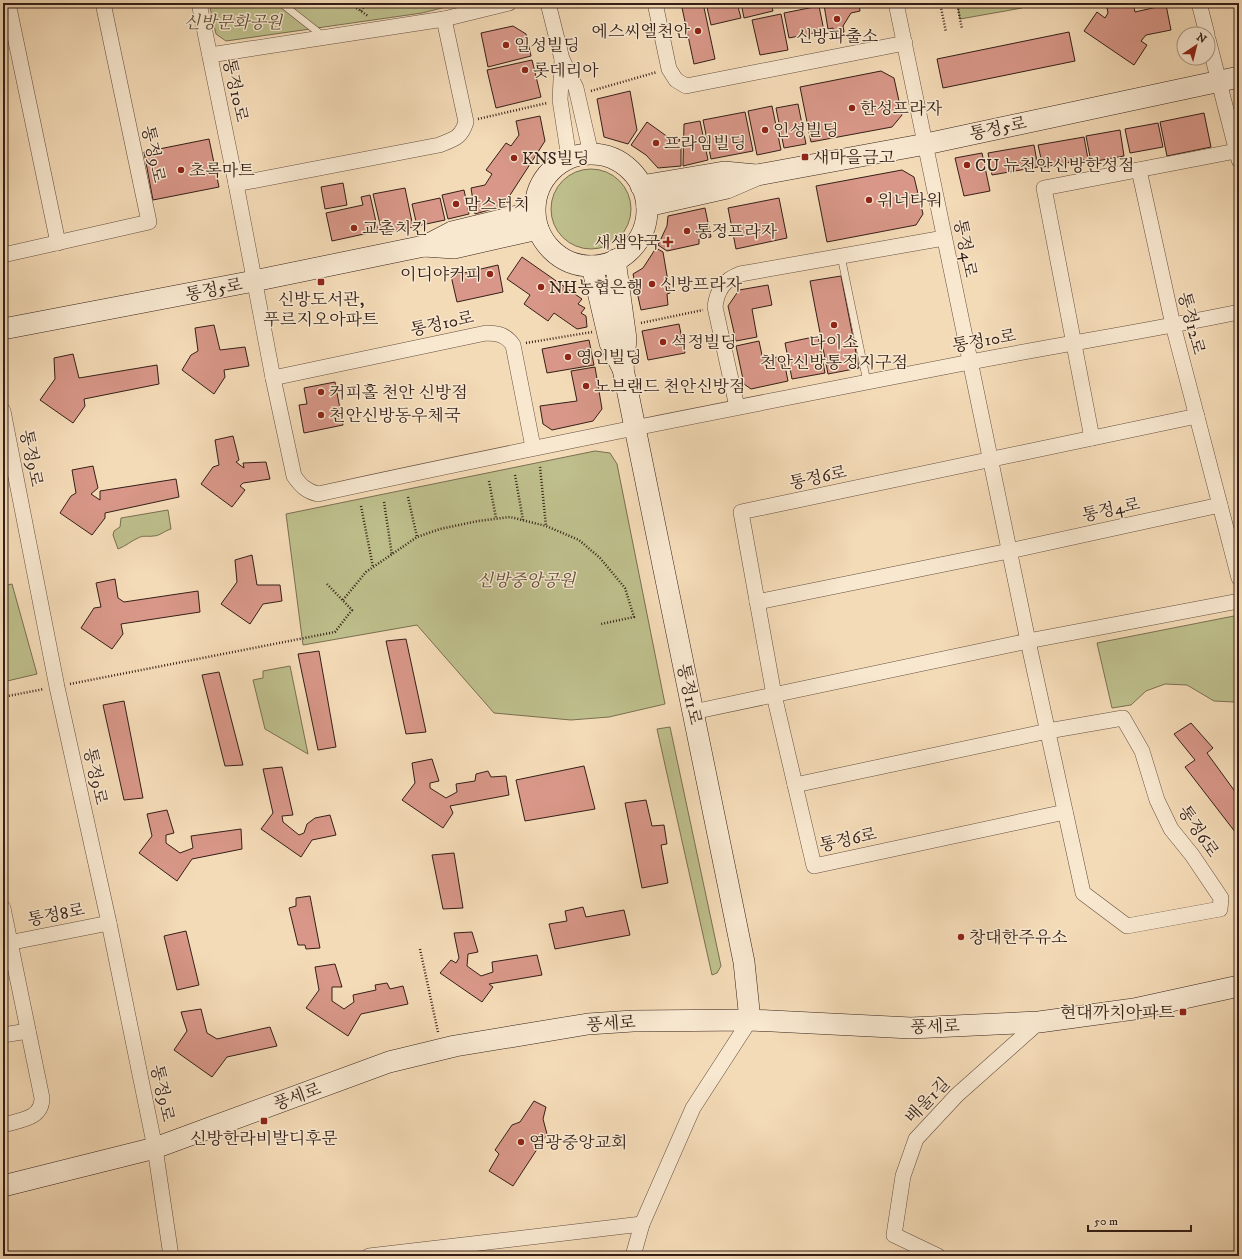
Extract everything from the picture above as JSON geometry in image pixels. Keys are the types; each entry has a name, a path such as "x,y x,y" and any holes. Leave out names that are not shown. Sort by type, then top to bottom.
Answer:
{"street":[{"path":"8,3 58,243"},
{"name":"통정9로","path":"3,255 148,222 102,3"},
{"name":"통정10로","path":"200,3 273,378 294,476 301,486 314,493 326,492 533,447 636,429 737,407 970,362 1172,326 1239,312"},
{"path":"210,56 444,19 508,3"},
{"path":"548,3 562,59 578,95 591,154"},
{"path":"655,3 669,69 676,80 686,86 905,43"},
{"name":"통정4로","path":"896,3 1028,642"},
{"path":"1199,3 1205,26"},
{"path":"236,184 439,144 455,139 463,132 466,122 444,19"},
{"path":"562,59 560,100 569,158"},
{"path":"1092,438 1044,188 1139,170 1238,156 1215,66"},
{"name":"통정5로","path":"757,175 926,144 1239,77"},
{"path":"591,154 605,155 622,163 635,175 641,186 647,206 645,227 636,243 623,256 606,264 592,266 569,262 553,251 536,221 535,200 542,182 553,167 569,158 591,154"},
{"name":"통정12로","path":"1139,170 1172,326 1239,578"},
{"path":"641,186 724,172 757,175"},
{"path":"647,206 726,188 757,175"},
{"name":"통정5로","path":"3,329 254,281 424,246 454,248 536,221"},
{"path":"737,407 715,308 717,294 722,285 731,278 841,256 944,238"},
{"path":"615,260 616,328"},
{"path":"592,266 616,328"},
{"name":"통정11로","path":"616,328 626,339 623,369 744,962 750,1020"},
{"name":"통정10로","path":"273,378 486,333 498,333 508,338 513,345"},
{"path":"513,345 533,447"},
{"name":"통정9로","path":"3,411 8,457 109,923 155,1148 171,1256"},
{"path":"991,460 1197,416"},
{"name":"통정6로","path":"991,460 741,512 774,695 814,866 1065,812"},
{"name":"통정4로","path":"1010,551 1220,505"},
{"path":"757,602 1010,551"},
{"path":"693,712 1028,642 1239,601"},
{"name":"통정6로","path":"794,785 1048,731 1123,718 1142,751 1157,800 1172,829 1192,855 1221,898 1220,909 1127,926 1083,893 1048,731 1028,642"},
{"name":"통정8로","path":"3,908 7,943 42,1098 42,1106 35,1115 3,1125"},
{"name":"통정8로","path":"7,943 109,923"},
{"name":"풍세로","path":"3,1186 155,1148 389,1062 455,1046 588,1024 633,1021 750,1020 911,1028 1039,1022 1134,1009 1239,986"},
{"path":"633,1256 642,1224 693,1108 750,1020"},
{"name":"배울1길","path":"938,1256 894,1235 902,1176 916,1139 957,1095 1039,1022"},
{"path":"3,1035 28,1031"},
{"path":"369,1256 642,1224"}],"lane":[{"path":"281,3 325,37"},
{"path":"841,256 867,382"}],"path":[{"path":"349,3 373,20"},
{"path":"361,11 367,3"},
{"path":"940,3 946,32"},
{"path":"957,3 962,29"},
{"path":"578,95 669,69"},
{"path":"466,122 560,100"},
{"path":"513,345 616,328 715,308"},
{"path":"540,467 546,526"},
{"path":"514,475 523,520"},
{"path":"489,481 496,518"},
{"path":"408,497 417,537"},
{"path":"384,502 392,555"},
{"path":"361,506 373,567"},
{"path":"343,600 366,572 417,537 440,529 496,518 510,517 546,526 579,540 600,558 625,588 634,617 601,624"},
{"path":"3,697 335,632 352,610 327,584"},
{"path":"420,949 438,1032"}],"green space":[{"name":"신방문화공원","path":"209,3 462,3 422,13 226,41 216,34"},
{"path":"957,3 1021,3 1022,8 960,19"},
{"path":"591,169 606,172 619,181 628,194 631,209 628,224 619,237 606,246 591,249 576,246 563,237 554,224 551,209 554,194 563,181 576,172"},
{"name":"신방중앙공원","path":"595,451 610,453 617,464 665,704 609,717 571,720 494,713 417,625 303,645 286,514"},
{"path":"168,510 171,529 158,535 140,537 118,549 113,535 114,531 120,527 121,518"},
{"path":"12,584 37,674 3,682 3,586"},
{"path":"1239,615 1239,700 1234,702 1214,701 1187,685 1165,684 1146,691 1131,705 1112,708 1097,643"},
{"path":"290,666 308,754 265,729 253,680 263,678 263,671"},
{"path":"670,727 721,966 717,973 712,975 657,729"}],"building":[{"name":"에스씨엘천안","path":"681,3 703,3 715,59 694,64"},
{"path":"706,3 737,3 741,18 711,25"},
{"path":"741,3 771,3 773,11 744,18"},
{"name":"신방파출소","path":"835,3 859,3 860,11 851,13 843,26 844,32 834,34 833,28 828,29 824,5"},
{"path":"1106,3 1133,3 1135,12 1166,5 1171,30 1146,35 1141,41 1147,45 1134,65 1084,31 1097,12 1105,18 1108,13"},
{"path":"819,6 824,31 789,38 784,13"},
{"path":"781,14 788,50 760,55 752,20"},
{"name":"일성빌딩","path":"513,26 526,34 531,56 488,67 481,33"},
{"path":"1069,32 1075,61 943,88 937,59"},
{"path":"532,60 541,97 496,108 487,70"},
{"name":"한성프라자","path":"881,71 894,78 902,115 892,127 811,142 800,87"},
{"path":"630,91 637,130 628,144 604,137 597,99"},
{"path":"798,104 806,144 784,148 776,108"},
{"name":"인성빌딩","path":"772,106 781,150 757,155 748,111"},
{"path":"745,112 753,151 711,159 703,120"},
{"path":"1204,113 1211,147 1167,156 1160,122"},
{"name":"KNS빌딩","path":"540,116 545,141 503,206 475,214 471,188 485,185 492,174 486,170 506,143 511,146 519,135 516,121"},
{"path":"700,121 708,160 683,166 684,124"},
{"name":"프라임빌딩","path":"647,122 672,140 675,136 680,140 677,145 681,148 681,166 658,168 646,155 631,145"},
{"path":"1158,123 1163,147 1130,153 1125,129"},
{"path":"1120,130 1124,156 1091,162 1086,136"},
{"path":"1084,137 1088,159 1043,167 1038,145"},
{"name":"초록마트","path":"209,139 219,187 153,200 144,152"},
{"path":"1034,145 1038,167 992,175 988,153"},
{"path":"982,153 990,191 964,196 955,158"},
{"name":"위너타워","path":"902,170 914,177 923,214 916,225 827,242 816,186"},
{"path":"343,183 347,205 325,209 321,187"},
{"path":"405,188 413,227 382,233 373,194"},
{"name":"맘스터치","path":"464,190 469,214 448,219 442,195"},
{"path":"370,195 378,231 332,241 326,213 363,205 361,197"},
{"path":"440,198 445,220 417,226 412,204"},
{"path":"779,198 787,238 736,249 728,208"},
{"name":"통정프라자","path":"705,208 711,237 699,239 699,244 667,251 658,245 667,226 668,216"},
{"name":"신방프라자","path":"656,248 663,252 670,293 667,294 668,305 641,310 633,274 643,268"},
{"name":"NH농협은행","path":"522,257 582,299 578,304 585,308 581,313 586,316 587,327 577,329 554,313 548,321 524,304 530,295 507,279"},
{"path":"498,265 503,292 457,302 451,276"},
{"name":"다이소 천안신방통정지구점","path":"841,276 859,368 828,374 810,281"},
{"path":"768,285 772,305 752,309 757,337 736,341 728,306 739,290"},
{"name":"석정빌딩","path":"679,324 685,353 648,360 642,331"},
{"path":"214,325 220,350 245,347 249,366 224,370 225,377 214,394 182,370 191,355 198,351 195,328"},
{"path":"818,336 825,373 792,379 785,343"},
{"name":"영인빌딩","path":"589,340 594,365 547,373 542,349"},
{"path":"759,341 763,360 783,356 788,381 751,389 744,384 736,346"},
{"path":"73,354 79,378 157,365 159,384 84,399 85,406 73,423 40,400 55,379 54,358"},
{"name":"노브랜드 천안신방점","path":"595,367 602,409 593,421 552,430 543,424 540,406 577,401 571,371"},
{"name":"천안신방동우체국","path":"335,382 343,425 304,433 299,405 307,404 304,388"},
{"path":"233,436 239,460 236,462 244,468 243,463 266,462 270,479 243,483 240,486 245,490 232,507 201,484 213,467 219,465 215,440"},
{"path":"93,466 98,488 91,494 100,500 100,491 176,479 179,497 105,513 105,518 92,535 60,513 71,496 76,493 72,470"},
{"path":"252,555 257,585 280,585 282,601 263,604 250,624 221,604 237,582 235,560"},
{"path":"115,579 118,598 124,602 198,591 200,612 121,624 123,634 112,649 81,628 94,608 101,607 96,583"},
{"path":"406,639 426,732 406,734 386,641"},
{"path":"319,651 336,747 318,750 298,654"},
{"path":"219,672 243,765 225,766 202,675"},
{"path":"124,701 143,798 124,800 103,705"},
{"path":"1191,723 1213,748 1207,753 1239,797 1239,837 1185,767 1195,760 1174,734"},
{"path":"432,759 439,781 430,783 430,788 446,798 457,792 456,784 475,781 476,774 488,771 491,777 506,776 509,795 450,806 453,813 443,828 402,800 415,783 412,763"},
{"path":"584,766 595,809 525,821 516,780"},
{"path":"282,767 293,815 282,816 283,822 299,835 304,833 307,824 315,818 330,815 336,835 312,840 301,857 261,829 273,813 263,769"},
{"path":"646,800 652,826 664,825 667,844 661,845 668,883 642,888 625,803"},
{"path":"167,810 174,833 166,835 166,843 180,853 193,848 191,836 241,829 242,849 192,859 177,881 139,853 152,836 147,814"},
{"path":"454,853 463,908 443,909 432,855"},
{"path":"310,896 320,948 306,949 305,945 298,945 289,908 296,906 296,898"},
{"path":"583,907 586,917 624,910 630,935 555,949 549,924 567,921 565,911"},
{"path":"186,931 199,985 177,990 164,936"},
{"path":"472,932 478,952 468,954 467,966 481,976 493,972 492,962 537,955 542,975 489,984 493,987 482,1002 440,973 451,960 456,963 459,958 454,933"},
{"path":"335,964 342,987 332,987 332,1001 344,1009 354,1002 353,995 376,990 375,985 387,983 390,989 403,986 408,1004 361,1014 348,1036 306,1008 319,990 315,967"},
{"path":"201,1009 207,1033 217,1039 270,1027 277,1046 227,1057 212,1077 174,1050 187,1031 181,1012"},
{"name":"염광중앙교회","path":"534,1101 546,1107 543,1119 547,1134 513,1186 489,1171 499,1154 495,1150 512,1125 520,1122"}],"place":[{"name":"신방파출소","path":"837,19"},
{"name":"에스씨엘천안","path":"698,31"},
{"name":"일성빌딩","path":"506,45"},
{"name":"롯데리아","path":"525,70"},
{"name":"한성프라자","path":"852,108"},
{"name":"인성빌딩","path":"765,130"},
{"name":"프라임빌딩","path":"656,143"},
{"name":"새마을금고","path":"805,157"},
{"name":"KNS빌딩","path":"514,158"},
{"name":"CU 뉴천안신방한성점","path":"967,165"},
{"name":"초록마트","path":"181,170"},
{"name":"위너타워","path":"869,200"},
{"name":"맘스터치","path":"456,204"},
{"name":"교촌치킨","path":"354,228"},
{"name":"통정프라자","path":"687,231"},
{"name":"새샘약국","path":"668,242"},
{"name":"이디야커피","path":"490,274"},
{"name":"신방도서관, 푸르지오아파트","path":"321,282"},
{"name":"신방프라자","path":"652,284"},
{"name":"NH농협은행","path":"541,287"},
{"name":"다이소 천안신방통정지구점","path":"834,325"},
{"name":"석정빌딩","path":"663,342"},
{"name":"영인빌딩","path":"568,357"},
{"name":"노브랜드 천안신방점","path":"586,386"},
{"name":"커피홀 천안 신방점","path":"321,392"},
{"name":"천안신방동우체국","path":"321,415"},
{"name":"창대한주유소","path":"961,937"},
{"name":"현대까치아파트","path":"1183,1012"},
{"name":"신방한라비발디후문","path":"264,1121"},
{"name":"염광중앙교회","path":"521,1142"}]}
